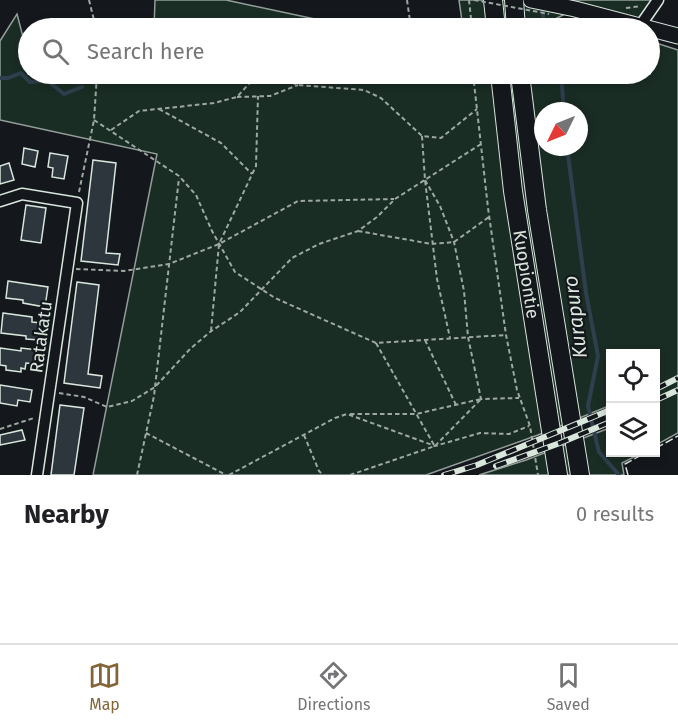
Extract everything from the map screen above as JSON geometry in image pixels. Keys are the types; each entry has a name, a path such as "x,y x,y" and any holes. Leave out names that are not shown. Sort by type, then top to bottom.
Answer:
{"highway":[{"path":"493,0 495,18"},
{"path":"514,0 515,18"},
{"name":"Kuopiontie","path":"501,84 513,191 558,475"},
{"name":"Kuopiontie","path":"521,84 537,210 580,475"}],"street":[{"path":"531,0 549,9 597,18"},
{"path":"645,18 655,4"},
{"path":"660,31 678,36"},
{"path":"0,201 22,194 77,203"},
{"name":"Ratakatu","path":"37,475 77,203"}],"path":[{"path":"89,0 94,18"},
{"path":"407,0 410,18"},
{"path":"469,0 471,18"},
{"path":"474,0 549,9"},
{"path":"617,6 628,8 655,4"},
{"path":"77,203 94,120 96,84"},
{"path":"237,97 249,84"},
{"path":"474,84 489,217 506,335 520,398 530,426 538,475"},
{"path":"111,130 139,111 214,104 237,97 270,96 298,85 364,90 381,98 422,136 441,138 477,109"},
{"path":"210,332 219,244 256,166 258,96"},
{"path":"159,109 221,143 252,174"},
{"path":"94,120 179,176 196,195 235,272 275,297 376,343 506,335"},
{"path":"422,136 432,244 450,338"},
{"path":"50,392 84,397 107,407 132,401 155,387 190,349 240,312 292,258 319,244 357,231 377,217 395,199 481,144"},
{"path":"137,475 155,387 179,176"},
{"path":"425,180 440,206 454,242 465,291 468,337 481,399"},
{"path":"68,268 124,271 169,264 219,244 298,201 395,199"},
{"path":"357,231 432,244 454,242 489,217"},
{"path":"425,340 456,405"},
{"path":"376,343 435,446"},
{"path":"146,434 228,475 335,418 347,414 416,414 481,399 520,398"},
{"path":"435,446 481,399"},
{"path":"0,429 47,414"},
{"path":"347,414 435,446"},
{"path":"350,475 480,433 509,434 530,426"},
{"path":"304,435 319,471 323,475"}],"green space":[{"path":"155,0 226,0 310,18 154,18"},
{"path":"459,0 658,0 646,18 609,18 575,9 557,18 462,18"},
{"path":"17,14 18,84 660,84 660,44 678,50 678,433 660,443 660,349 606,349 606,407 538,435 426,475 93,475 157,154 0,120 0,41"},
{"path":"606,429 606,457 634,457 622,463 624,475 479,475"}],"building":[{"path":"24,148 38,151 35,167 22,164"},
{"path":"50,153 68,156 64,179 52,177 53,168 48,167"},
{"path":"93,160 116,163 106,253 120,254 118,265 81,261"},
{"path":"9,163 14,180 0,184 0,166"},
{"path":"26,205 46,208 41,243 21,240"},
{"path":"8,281 48,287 45,307 23,303 23,300 6,298"},
{"path":"77,282 99,285 88,374 102,376 100,388 64,383"},
{"path":"3,313 32,317 32,322 42,323 39,340 1,333"},
{"path":"0,348 21,351 21,348 38,350 36,364 26,363 25,369 21,368 21,372 6,370 6,366 0,365"},
{"path":"0,385 32,390 30,402 18,400 17,406 0,403"},
{"path":"60,405 84,408 74,475 51,475"},
{"path":"22,430 25,440 0,445 0,435"}],"waterway":[{"name":"Kurapuro","path":"542,5 543,18"},
{"name":"Kurapuro","path":"0,78 18,74"},
{"name":"Kurapuro","path":"52,84 64,94 82,87"},
{"name":"Kurapuro","path":"562,84 563,102"},
{"name":"Kurapuro","path":"568,156 586,293 598,356 588,406 599,452 619,475"}],"railway":[{"path":"660,387 678,378"},
{"path":"660,398 678,390"},
{"path":"444,475 477,465 606,412"},
{"path":"496,466 606,424"}],"fence":[{"path":"660,446 678,436"},
{"path":"628,475 625,464 638,457"}]}
